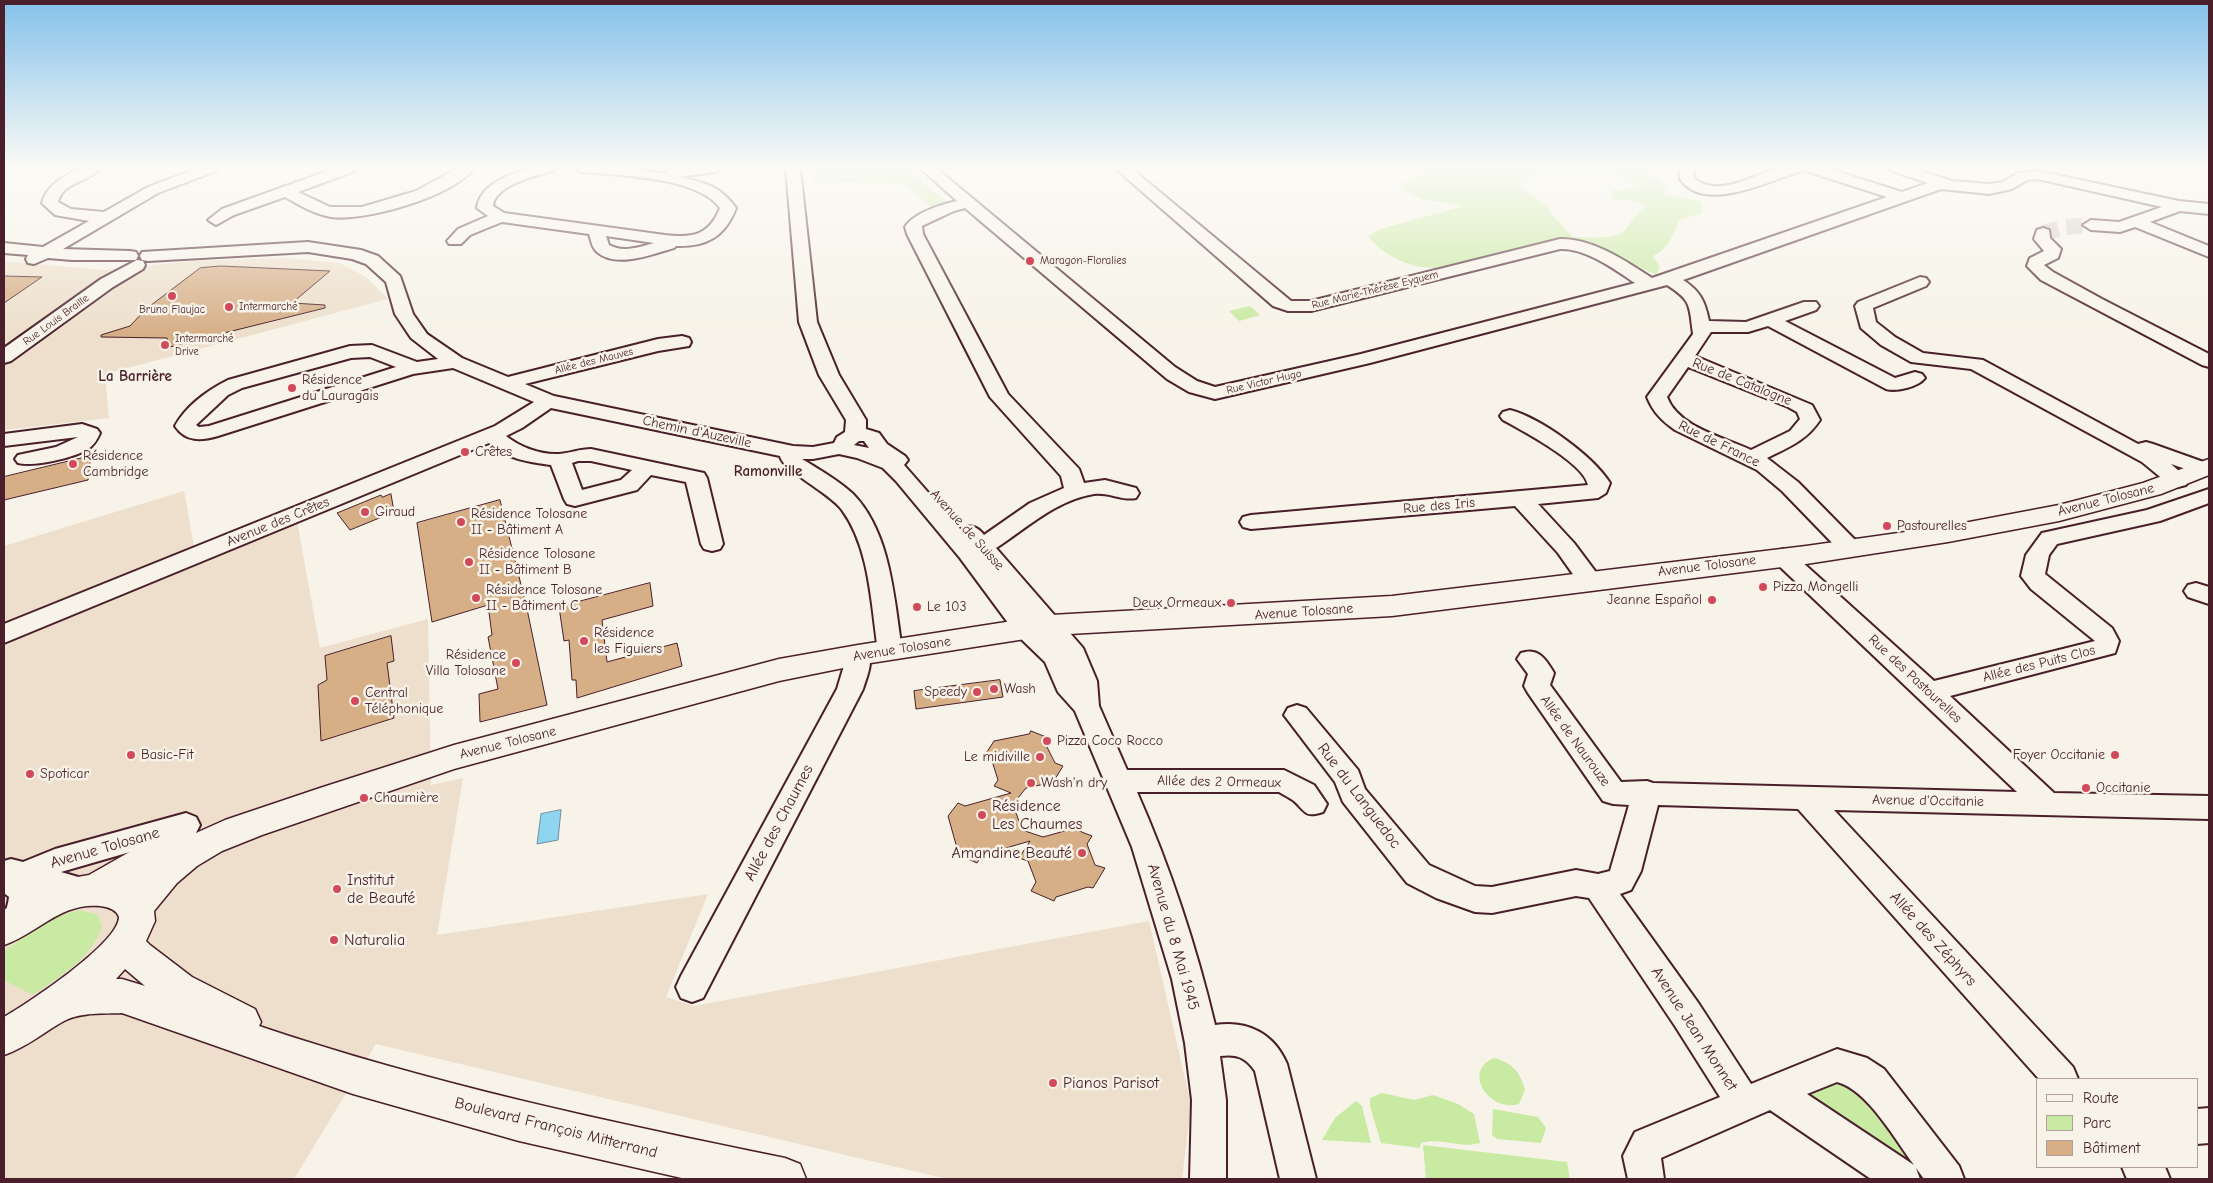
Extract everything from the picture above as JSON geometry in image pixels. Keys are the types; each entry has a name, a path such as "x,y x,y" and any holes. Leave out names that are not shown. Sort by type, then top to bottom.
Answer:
{"main road":[{"name":"Avenue Tolosane","path":"11,924 46,903 89,889 152,858 188,835 244,811 403,772 779,670 858,655 1039,627 1392,606 1850,548 1948,534 2123,498 2178,480 2206,468"},
{"name":"Avenue Tolosane","path":"136,908 166,871 208,842 403,772"},
{"path":"4,1037 59,1004 98,970 125,943 137,921 136,908 129,900 118,894 89,889"},
{"name":"Boulevard François Mitterrand","path":"125,943 152,971 192,997 330,1067"},
{"name":"Boulevard François Mitterrand","path":"59,1004 91,997 122,996 330,1067 430,1098 681,1158 785,1179"}],"street":[{"path":"4,248 40,256 96,223"},
{"path":"455,241 464,232 485,223"},
{"path":"546,223 596,230 602,248 616,254 635,253 685,241 714,231 723,223"},
{"path":"798,223 808,322 829,374 856,420 858,444"},
{"path":"916,223 913,227 915,234 1000,397 1071,474 1076,493"},
{"name":"Rue Victor Hugo","path":"992,223 1168,371 1199,390 1215,393 1363,359 1669,279 1832,223"},
{"name":"Rue Marie-Thérèse Eyquem","path":"1187,223 1279,302 1288,306 1311,306 1551,245 1565,244 1576,245 1590,251 1649,284"},
{"path":"2091,225 2120,227 2131,223"},
{"path":"2138,223 2209,252"},
{"path":"2043,233 2042,238 2053,249 2052,254 2036,262 2035,266 2047,276 2209,361"},
{"name":"Chemin d'Auzeville","path":"133,261 168,254 308,247 355,254 372,260 394,280 404,314 420,338 455,362 510,386 543,404 563,411 602,413 720,435 793,452 813,452 858,444"},
{"path":"4,255 133,261 305,252 342,256 382,268"},
{"name":"Rue Louis Braille","path":"4,357 107,283 133,261"},
{"path":"1669,279 1690,292 1697,303 1702,326 1739,329 1810,306"},
{"path":"1920,282 1864,306 1867,324 1888,341 1918,358 1976,364 2040,397 2093,429 2149,458 2178,480"},
{"path":"1770,320 1893,385 1915,378"},
{"name":"Rue de France","path":"1702,326 1702,334 1657,397 1658,406 1674,422 1751,458 1774,473 1850,548"},
{"name":"Allée des Mauves","path":"510,386 519,380 658,345 682,342"},
{"path":"414,368 372,351 350,352 231,385 189,419 185,426 195,434 212,432 414,368 455,362"},
{"name":"Rue de Catalogne","path":"1684,359 1786,399 1805,409 1810,420 1797,435 1751,458"},
{"name":"Avenue des Crêtes","path":"4,634 492,434 515,424 543,404"},
{"path":"1510,416 1550,440 1592,471 1599,483 1598,488 1590,493 1521,499"},
{"path":"2093,429 2206,468"},
{"path":"4,440 82,430 90,433 87,440 77,447 25,459"},
{"path":"492,434 504,447 515,452 560,460 577,455 591,454 696,478 712,544"},
{"name":"Avenue de Suisse","path":"858,444 890,464 904,476 976,550 1039,627"},
{"path":"793,452 790,457 793,462 841,496 852,508 863,530 874,558 890,650"},
{"path":"560,460 575,499 629,485 647,468"},
{"path":"976,550 1031,512 1076,493 1103,487 1128,493"},
{"name":"Allée des Puits Clos","path":"1929,692 2106,647 2107,641 2103,634 2033,576 2033,567 2043,544 2050,538 2152,516 2209,496"},
{"path":"1521,499 1566,548 1590,580"},
{"name":"Rue des Iris","path":"1251,522 1521,499"},
{"name":"Rue des Pastourelles","path":"1783,557 2012,768 2046,803"},
{"name":"Avenue du 8 Mai 1945","path":"1039,627 1056,657 1067,685 1086,706 1147,847 1160,885 1188,979 1202,1043 1209,1100 1208,1179"},
{"name":"Allée des Chaumes","path":"692,987 850,689 857,669 858,655"},
{"name":"Allée de Naurouze","path":"1530,659 1541,673 1536,686 1613,793 1647,792"},
{"name":"Rue du Languedoc","path":"1297,715 1348,778 1354,794 1418,874 1447,889 1475,900 1492,900 1576,883 1598,887 1620,881 1626,871 1647,792"},
{"name":"Allée des 2 Ormeaux","path":"1118,781 1284,781 1304,794 1313,804"},
{"name":"Avenue d'Occitanie","path":"1647,792 1805,798 2209,808"},
{"name":"Allée des Zéphyrs","path":"1805,798 2061,1078"},
{"name":"Avenue Tolosane","path":"11,876 55,861 186,825"},
{"path":"11,876 89,889"},
{"path":"11,876 25,895 25,903 11,924"},
{"name":"Avenue Jean Monnet","path":"1598,887 1687,1015 1758,1097 1648,1145 1641,1156 1646,1179"},
{"path":"1202,1043 1228,1038 1253,1044 1262,1051 1270,1064 1298,1179"},
{"path":"1758,1097 1837,1066 1856,1070 1872,1081 1946,1179"},
{"path":"1758,1097 1902,1179"},
{"path":"2141,1168 2152,1179"}],"shaded area":[{"path":"284,258 340,263 366,277 388,299 105,374 109,418 4,430 4,261 104,270 192,261"},
{"path":"184,491 197,563 297,521 320,648 428,619 431,785 463,778 437,935 708,894 666,997 694,1006 1149,921 1191,1105 1182,1179 947,1179 376,1044 294,1179 4,1179 4,546"}],"green space":[{"path":"1402,223 1560,223 1573,237 1435,268 1416,266 1389,255 1368,236 1381,229"},
{"path":"1630,223 1678,223 1672,237 1663,250 1653,256 1660,267 1656,275 1601,248 1573,237 1609,237 1622,233"},
{"path":"1250,306 1260,315 1239,321 1229,311"},
{"path":"79,910 97,914 102,926 91,948 74,966 33,995 4,980 4,951 50,919"},
{"path":"1494,1058 1506,1062 1521,1078 1525,1090 1519,1104 1508,1105 1498,1102 1483,1089 1480,1081 1480,1072 1484,1064"},
{"path":"1840,1074 1864,1084 1939,1179 1915,1179 1805,1104 1806,1088"},
{"path":"1382,1093 1414,1100 1433,1095 1458,1104 1474,1114 1480,1143 1465,1145 1436,1141 1421,1143 1420,1148 1381,1143 1370,1106 1370,1098"},
{"path":"1356,1101 1362,1106 1371,1143 1322,1140 1335,1118"},
{"path":"1493,1109 1538,1117 1546,1128 1541,1143 1497,1139 1492,1135"},
{"path":"1423,1145 1567,1162 1570,1179 1426,1179"}],"water":[{"path":"561,810 558,840 537,844 541,814"}],"building":[{"name":"Intermarché","path":"221,266 330,271 292,303 325,305 325,308 216,335 204,340 187,339 180,345 169,347 167,338 101,337 101,335 130,326 146,309 200,268"},
{"path":"4,276 42,277 4,303"},
{"name":"Résidence Cambridge","path":"91,456 88,480 4,500 4,477"},
{"name":"Giraud","path":"391,494 394,512 350,530 337,513 381,495 382,497"},
{"path":"500,500 527,609 547,705 480,722 479,694 498,689 488,637 492,635 488,605 432,622 417,523"},
{"name":"Résidence les Figuiers","path":"650,583 653,606 602,620 607,662 677,643 682,666 577,698 576,680 572,680 569,640 564,641 559,607"},
{"name":"Central Téléphonique","path":"391,636 394,661 387,663 394,718 321,741 318,685 327,680 325,656"},
{"path":"1000,680 1003,697 916,709 914,691"},
{"name":"Résidence Les Chaumes","path":"1031,731 1051,739 1047,747 1055,763 1063,766 1052,784 1026,788 1013,804 1022,830 1043,837 1068,830 1069,827 1092,836 1087,844 1095,865 1105,868 1093,888 1088,887 1056,897 1054,901 1031,891 1036,882 1028,861 1019,858 1030,841 982,855 977,863 959,855 948,816 958,803 965,806 1011,793 994,786 998,780 992,761 983,758 994,741 1029,734"}],"tunnel":[{"path":"2043,233 2065,227 2091,225"}],"place":[{"name":"Maragon-Floralies","path":"1030,261"},
{"name":"Bruno Flaujac","path":"172,296"},
{"name":"Intermarché","path":"229,307"},
{"name":"Intermarché Drive","path":"165,345"},
{"name":"Résidence du Lauragais","path":"292,388"},
{"name":"Crêtes","path":"465,452"},
{"name":"Résidence Cambridge","path":"73,464"},
{"name":"Giraud","path":"365,512"},
{"name":"Résidence Tolosane II - Bâtiment A","path":"461,522"},
{"name":"Pastourelles","path":"1887,526"},
{"name":"Résidence Tolosane II - Bâtiment B","path":"469,562"},
{"name":"Pizza Mongelli","path":"1763,587"},
{"name":"Résidence Tolosane II - Bâtiment C","path":"476,598"},
{"name":"Jeanne Español","path":"1712,600"},
{"name":"Deux Ormeaux","path":"1231,603"},
{"name":"Le 103","path":"917,607"},
{"name":"Résidence les Figuiers","path":"584,641"},
{"name":"Résidence Villa Tolosane","path":"516,663"},
{"name":"Wash","path":"994,689"},
{"name":"Speedy","path":"977,692"},
{"name":"Central Téléphonique","path":"355,701"},
{"name":"Pizza Coco Rocco","path":"1047,741"},
{"name":"Basic-Fit","path":"131,755"},
{"name":"Foyer Occitanie","path":"2115,755"},
{"name":"Le midiville","path":"1040,757"},
{"name":"Spoticar","path":"30,774"},
{"name":"Wash'n dry","path":"1031,783"},
{"name":"Occitanie","path":"2086,788"},
{"name":"Chaumière","path":"364,798"},
{"name":"Résidence Les Chaumes","path":"982,815"},
{"name":"Amandine Beauté","path":"1082,853"},
{"name":"Institut de Beauté","path":"337,889"},
{"name":"Naturalia","path":"334,940"},
{"name":"Pianos Parisot","path":"1053,1083"}],"district":[{"name":"La Barrière","path":"135,377"},
{"name":"Ramonville","path":"768,472"}]}
